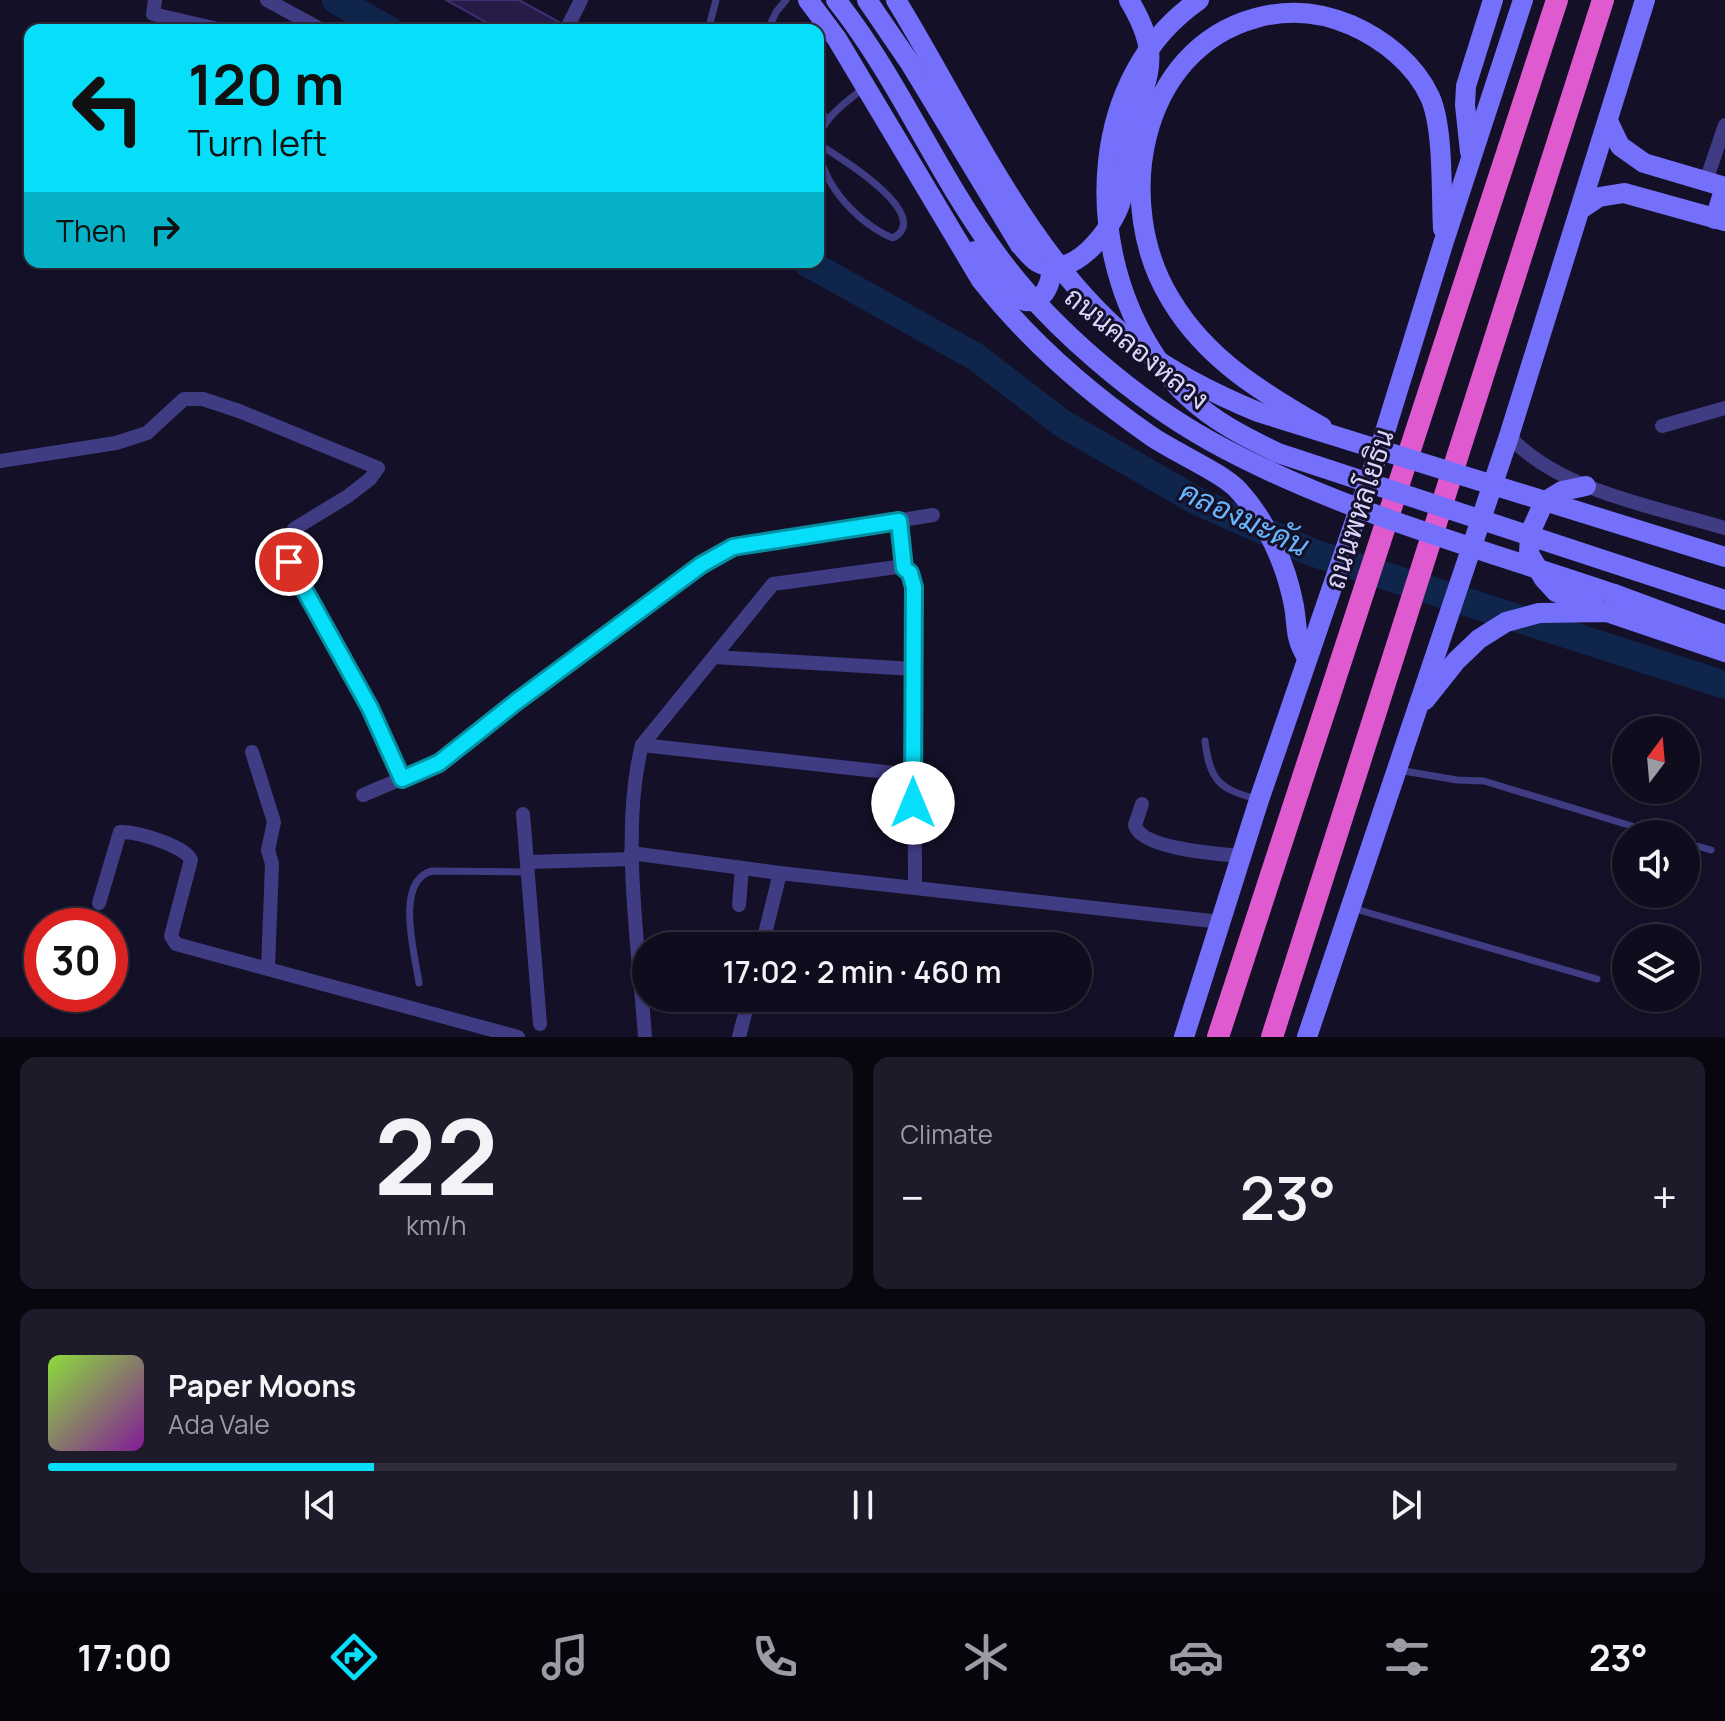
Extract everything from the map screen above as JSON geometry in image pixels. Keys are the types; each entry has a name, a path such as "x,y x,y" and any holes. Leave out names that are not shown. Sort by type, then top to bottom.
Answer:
{"highway":[{"name":"ถนนพหลโยธิน","path":"1218,1037 1557,0"},
{"path":"1272,1037 1603,0"}],"main road":[{"path":"808,0 837,39 981,280 1007,312 1037,345 1083,386 1164,445 1237,488 1266,525 1294,606 1297,642 1307,658"},
{"name":"ถนนคลองหลวง","path":"836,0 857,26 998,256 1068,334 1130,386 1209,441 1346,504 1610,603 1725,624"},
{"path":"867,0 910,63 1014,236 1037,262 1057,267 1078,259 1095,245 1110,225 1120,202 1133,124 1148,74 1149,50 1141,23 1129,0"},
{"name":"ถนนคลองหลวง","path":"896,0 1001,181 1050,252 1096,308 1140,348 1185,378 1258,412 1725,557"},
{"path":"1199,0 1169,25 1144,54 1132,75 1116,121 1106,186 1108,235 1125,299 1156,358 1185,395 1237,433 1278,453 1725,600"},
{"path":"1471,160 1466,86 1493,0"},
{"name":"ถนนพหลโยธิน","path":"1184,1037 1259,800 1380,448 1523,0"},
{"path":"1307,1037 1509,436 1645,0"},
{"path":"1340,438 1248,382 1217,358 1188,326 1169,297 1151,256 1142,216 1142,167 1151,118 1164,89 1196,50 1225,29 1266,15 1298,13 1335,18 1368,32 1404,61 1431,99 1437,132 1444,241"},
{"path":"1581,209 1599,197 1624,193 1720,220 1716,184 1644,163 1620,146 1608,121"},
{"path":"941,214 1020,300 1038,300 1044,296 1051,282 1052,266"},
{"path":"1586,486 1562,491 1544,502 1530,533 1529,554 1556,592 1610,603 1725,635"},
{"path":"1414,716 1456,661 1479,639 1506,622 1539,613 1610,603 1725,652"}],"street":[{"path":"155,0 153,14 196,24"},
{"path":"267,0 311,24"},
{"path":"569,24 581,0"},
{"path":"1716,184 1725,125"},
{"path":"0,461 116,443 147,433 184,399 203,399 378,468 370,479 348,496 294,529 285,548 289,562 370,708 402,779"},
{"path":"1662,426 1725,408"},
{"path":"1509,436 1536,460 1586,486 1725,528"},
{"path":"363,795 439,763 541,683 701,565 725,551 745,545 933,515"},
{"path":"899,521 904,568 910,573 914,587 915,887"},
{"path":"640,932 632,856 637,766 642,745 773,584 904,568"},
{"path":"714,657 914,669"},
{"path":"642,745 913,775"},
{"path":"252,752 274,822 268,850 272,864 268,968"},
{"path":"1142,804 1135,825 1140,834 1167,845 1241,856"},
{"path":"523,814 540,1024"},
{"path":"99,903 120,832 164,842 187,853 191,860 172,941 518,1037"},
{"path":"528,867 632,856 1221,922"},
{"path":"739,905 742,868"},
{"path":"765,932 780,873"},
{"path":"644,1012 645,1037"},
{"path":"739,1037 745,1012"}],"lane":[{"path":"710,24 716,0"},
{"path":"771,24 786,0"},
{"path":"824,126 865,87"},
{"path":"824,115 828,120"},
{"path":"824,148 867,175 902,213 904,227 901,233 893,238 859,216 835,191 824,171"},
{"path":"1205,741 1213,775 1227,792 1259,800"},
{"path":"1396,770 1484,781 1612,820"},
{"path":"1700,847 1711,850"},
{"path":"419,983 410,911 413,884 421,874 528,867"},
{"path":"1350,907 1597,979"}],"building":[{"path":"446,0 519,0 559,22 558,24 489,24"}],"waterway":[{"name":"คลองมะดัน","path":"336,0 378,24"},
{"name":"คลองมะดัน","path":"817,268 976,357 1063,424 1195,500 1311,552 1725,685"}],"route":[{"path":"289,562 370,708 402,779 439,763 577,656 701,565 725,551 733,547 899,521 904,568 910,573 914,587 913,803"}]}
